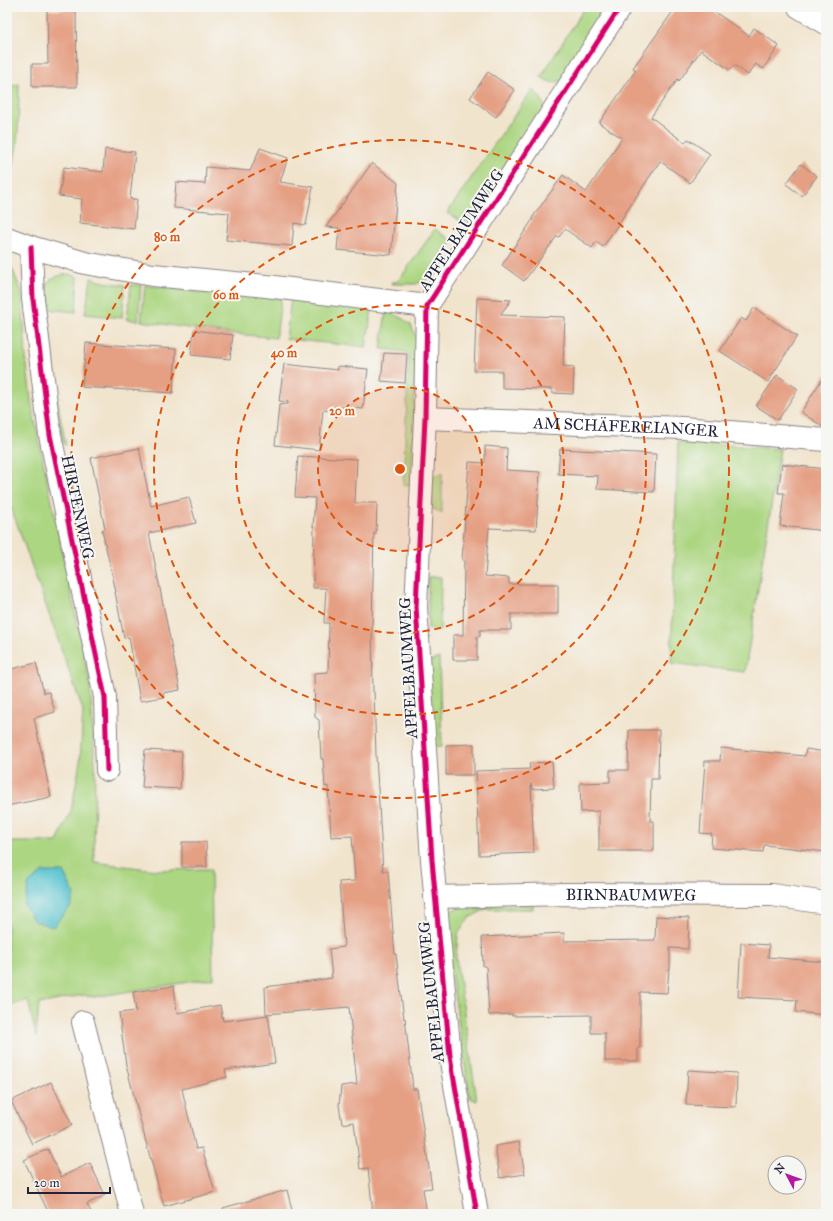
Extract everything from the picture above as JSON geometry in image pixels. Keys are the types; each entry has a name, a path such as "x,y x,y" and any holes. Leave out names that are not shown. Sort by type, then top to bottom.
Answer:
{"street":[{"name":"APFELBAUMWEG","path":"477,1214 450,1056 432,860 416,607 426,418 427,306 620,7"},
{"path":"799,7 826,23"},
{"path":"7,238 32,247 85,262 153,275 266,286 427,306"},
{"name":"HIRTENWEG","path":"32,247 33,299 50,435 105,697 107,770"},
{"name":"AM SCHÄFEREIANGER","path":"426,418 684,428 826,440"},
{"name":"BIRNBAUMWEG","path":"435,897 567,894 772,895 826,903"},
{"path":"83,1022 132,1214"}],"green space":[{"path":"585,7 612,7 568,77 554,83 545,80 541,77"},
{"path":"19,84 17,146 15,158 7,181 7,110 11,86"},
{"path":"532,90 540,98 545,109 473,216 464,223 447,213"},
{"path":"435,229 452,241 426,280 416,284 391,284 392,282 396,282 402,276"},
{"path":"7,263 11,266 22,293 26,359 32,407 90,684 95,764 94,862 155,870 211,869 213,978 94,997 83,995 39,1004 36,1037 28,1000 7,1007 7,842 57,842 71,811 80,763 83,710 7,496"},
{"path":"69,274 78,277 76,312 47,309 57,399 66,446 63,443 54,403 42,293 52,279"},
{"path":"91,278 103,282 125,285 122,318 85,314"},
{"path":"131,285 141,285 138,321 127,319"},
{"path":"145,285 195,292 245,293 281,299 276,338 216,332 141,321"},
{"path":"291,298 372,309 366,347 286,339"},
{"path":"386,310 402,318 411,325 417,339 411,484 403,486 409,355 406,352 381,349"},
{"path":"678,442 780,449 745,672 671,663"},
{"path":"442,473 442,513 432,508 432,476"},
{"path":"428,577 441,577 440,631 428,629"},
{"path":"439,658 442,747 431,745 429,662"},
{"path":"533,904 533,909 486,909 469,918 458,934 456,958 477,1101 470,1098 444,927 447,918 454,909 464,906"}],"water":[{"path":"43,872 64,872 74,894 71,906 53,927 34,921 24,905 29,883"}],"building":[{"path":"676,7 708,7 749,36 754,28 779,46 763,69 756,64 748,75 734,65 730,70 701,50 651,117 685,143 688,139 710,154 690,183 660,161 603,247 596,242 592,248 565,229 559,237 557,236 524,281 502,265 533,219 532,218 563,175 586,192 603,167 622,138 599,123 636,70 633,68"},
{"path":"47,10 76,10 77,87 32,87 32,64 48,64"},
{"path":"488,72 515,90 496,117 470,98"},
{"path":"260,148 288,158 280,182 313,187 306,225 294,223 292,246 226,240 229,213 174,208 176,182 205,184 206,167 250,171"},
{"path":"105,149 135,152 130,199 137,199 134,229 80,223 82,199 59,196 64,167 103,172"},
{"path":"372,163 398,183 391,255 337,250 339,228 326,227"},
{"path":"801,164 817,176 802,196 786,184"},
{"path":"477,298 511,300 500,315 565,317 563,366 574,367 573,394 552,393 552,389 502,388 502,371 474,371"},
{"path":"754,308 797,336 768,382 720,351 741,318 746,321"},
{"path":"194,330 233,335 230,359 191,355"},
{"path":"86,343 176,349 173,393 82,387"},
{"path":"384,353 407,354 405,383 381,381"},
{"path":"284,364 338,370 338,366 368,369 363,409 334,406 333,411 323,410 319,450 275,445 279,405 288,404 288,402 279,401"},
{"path":"826,373 826,427 823,427 801,412"},
{"path":"777,375 798,389 778,420 756,406"},
{"path":"485,446 507,448 506,470 540,472 536,530 489,528 485,576 509,578 509,584 558,584 558,614 511,614 511,630 480,630 480,636 477,636 477,660 453,660 453,635 463,635 464,560 462,560 469,462 485,463"},
{"path":"139,448 151,506 189,497 196,523 149,533 180,690 163,693 164,697 140,701 129,637 124,638 116,592 102,530 105,529 91,458"},
{"path":"560,449 656,454 654,492 597,489 598,476 558,474"},
{"path":"298,456 357,459 355,503 377,503 376,534 374,533 372,627 373,692 383,871 388,871 395,955 396,954 404,1019 405,1018 413,1089 417,1089 432,1188 423,1189 427,1214 373,1214 368,1168 360,1169 354,1122 342,1124 339,1105 341,1086 357,1084 349,1007 266,1014 265,987 332,978 329,949 344,947 339,882 355,881 352,836 331,837 328,786 325,787 323,759 321,759 319,720 315,717 314,673 328,672 329,623 324,623 326,588 313,588 313,527 315,498 295,497"},
{"path":"782,464 826,469 826,531 780,526 784,493 778,493"},
{"path":"36,663 44,693 49,692 55,712 34,718 51,797 7,806 7,670"},
{"path":"629,730 659,730 658,779 651,779 650,821 654,821 654,851 599,851 599,811 581,812 580,783 610,782 610,770 628,770"},
{"path":"474,744 474,775 446,775 446,745"},
{"path":"721,748 805,756 806,749 826,752 826,852 764,845 763,852 711,848 712,834 700,833 705,761 720,761"},
{"path":"145,750 182,752 180,789 142,787"},
{"path":"552,762 554,788 532,789 531,784 534,853 479,855 476,771 530,769 529,763"},
{"path":"182,842 206,842 207,867 182,867"},
{"path":"656,916 689,918 688,949 670,948 670,970 667,993 640,992 640,1048 638,1048 638,1061 605,1061 605,1033 591,1033 591,1015 489,1015 486,966 483,966 482,937 564,933 564,941 655,940"},
{"path":"741,943 769,945 768,957 826,962 826,1015 796,1012 797,1000 738,997"},
{"path":"174,986 177,1013 220,1005 223,1021 268,1015 275,1063 225,1070 227,1077 182,1089 196,1149 202,1148 215,1192 164,1206 126,1065 119,1013 136,1011 133,992"},
{"path":"688,1070 737,1073 736,1107 686,1105"},
{"path":"51,1082 72,1125 32,1144 11,1101"},
{"path":"519,1142 525,1174 500,1178 495,1146"},
{"path":"48,1149 61,1177 90,1163 105,1195 87,1204 92,1214 49,1214 24,1160"},
{"path":"287,1190 293,1214 223,1214 223,1208"}],"cycle path":[{"path":"477,1214 450,1056 432,860 416,607 425,418 427,306 620,7"},
{"path":"31,247 33,299 50,435 105,697 107,770"}]}
